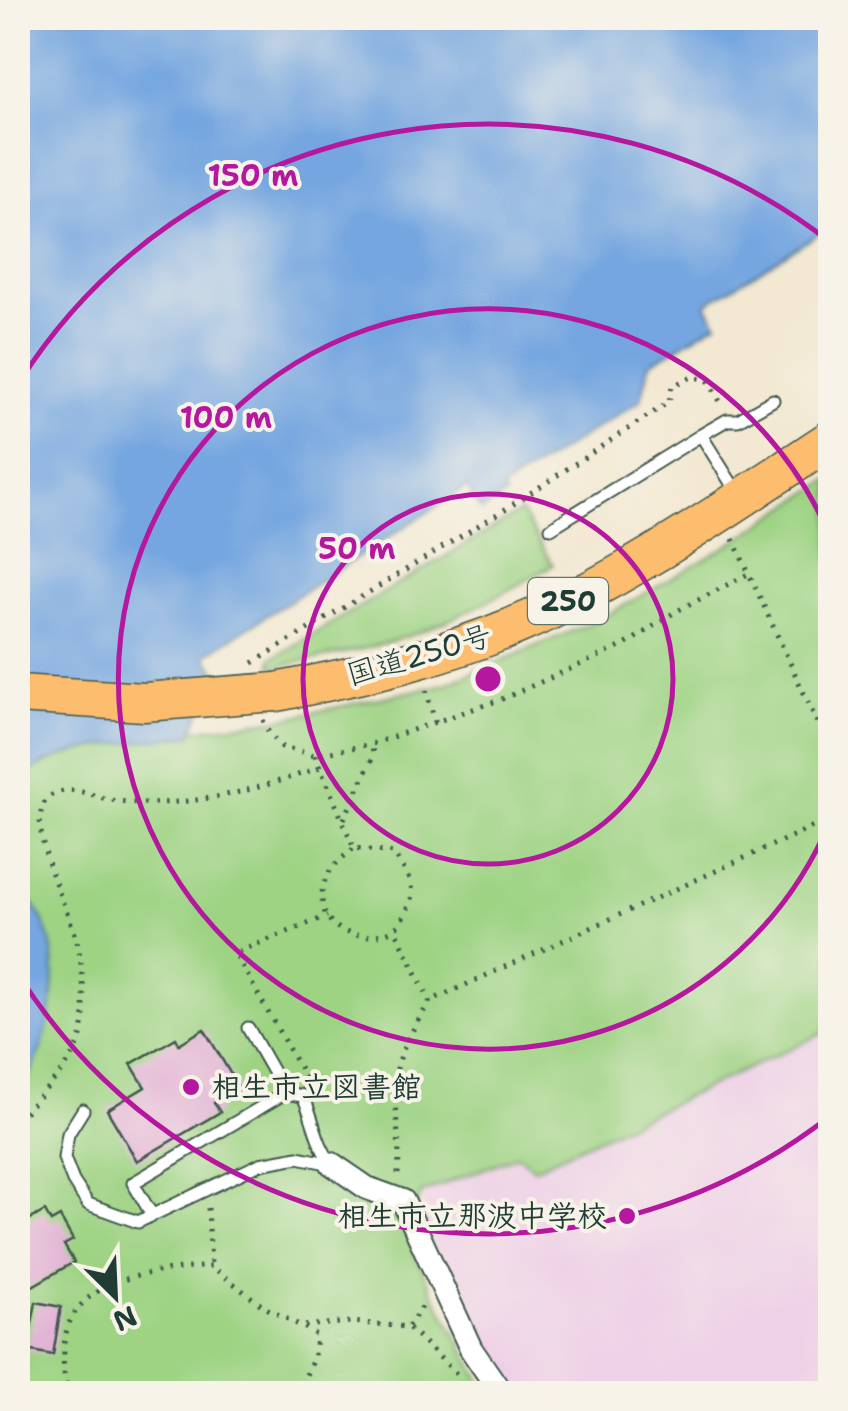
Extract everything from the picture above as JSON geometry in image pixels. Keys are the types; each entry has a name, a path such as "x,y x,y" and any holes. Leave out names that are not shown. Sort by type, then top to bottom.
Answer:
{"highway":[{"name":"国道250号","path":"18,694 144,702 276,692 426,659 521,624 734,515 830,440"}],"street":[{"path":"332,1164 368,1188 403,1202 471,1349 502,1394"}],"lane":[{"path":"551,528 701,435 772,400"},
{"path":"701,435 734,515"},
{"path":"248,1028 285,1094"},
{"path":"152,1216 133,1183 285,1094 304,1096 320,1148 332,1164"},
{"path":"82,1110 68,1134 64,1158 81,1193 88,1204 138,1222 260,1164 298,1158 332,1164"}],"path":[{"path":"692,378 708,380 727,420"},
{"path":"734,515 735,540 830,750"},
{"path":"425,681 426,700 436,724"},
{"path":"343,821 374,757 372,744"},
{"path":"315,756 354,848"},
{"path":"18,1120 67,1064 82,1036 84,1010 76,940 44,849 39,820 44,802 55,793 81,790 110,800 184,802 271,786 320,767"},
{"path":"384,1194 398,1173 400,1142 394,1083 407,1040 430,1000 830,818"},
{"path":"354,848 394,853 408,874 413,891 408,912 394,929 377,938 348,936 327,916 322,889 332,867 354,848"},
{"path":"304,1096 305,1076 236,953 327,916"},
{"path":"394,929 430,1000"},
{"path":"202,1191 210,1216 210,1266"},
{"path":"73,1394 63,1380 64,1337 81,1304 120,1278 210,1266 264,1307 316,1335 314,1356 298,1394"},
{"path":"301,1326 351,1322 408,1326 464,1382"}],"shaded area":[{"name":"相生市立那波中学校","path":"830,1030 830,1393 514,1393 458,1308 427,1238 422,1193 518,1155 534,1167"}],"green space":[{"path":"830,479 830,1030 534,1168 518,1155 422,1193 404,1229 433,1293 488,1393 18,1393 18,1096 26,1082 42,917 18,883 18,781 54,759 76,752 190,735 192,730 282,719 445,684 599,620 724,548"},
{"path":"521,512 553,565 475,608 414,634 363,649 272,667 271,659"}],"water":[{"path":"18,18 830,18 830,227 706,304 717,323 650,364 641,400 503,488 505,496 481,511 467,487 205,655 218,674 191,735 76,752 34,769 18,781"},
{"path":"18,883 49,936 54,983 46,1032 18,1096"}],"building":[{"path":"204,1029 239,1088 214,1103 220,1112 137,1161 107,1110 145,1087 131,1064 176,1038 179,1044"},
{"path":"45,1211 51,1222 60,1217 73,1240 64,1245 74,1262 29,1288 18,1269 18,1226"},
{"path":"36,1302 61,1307 53,1355 27,1350"}],"place":[{"name":"相生市立図書館","path":"191,1087"},
{"name":"相生市立那波中学校","path":"627,1216"}]}
